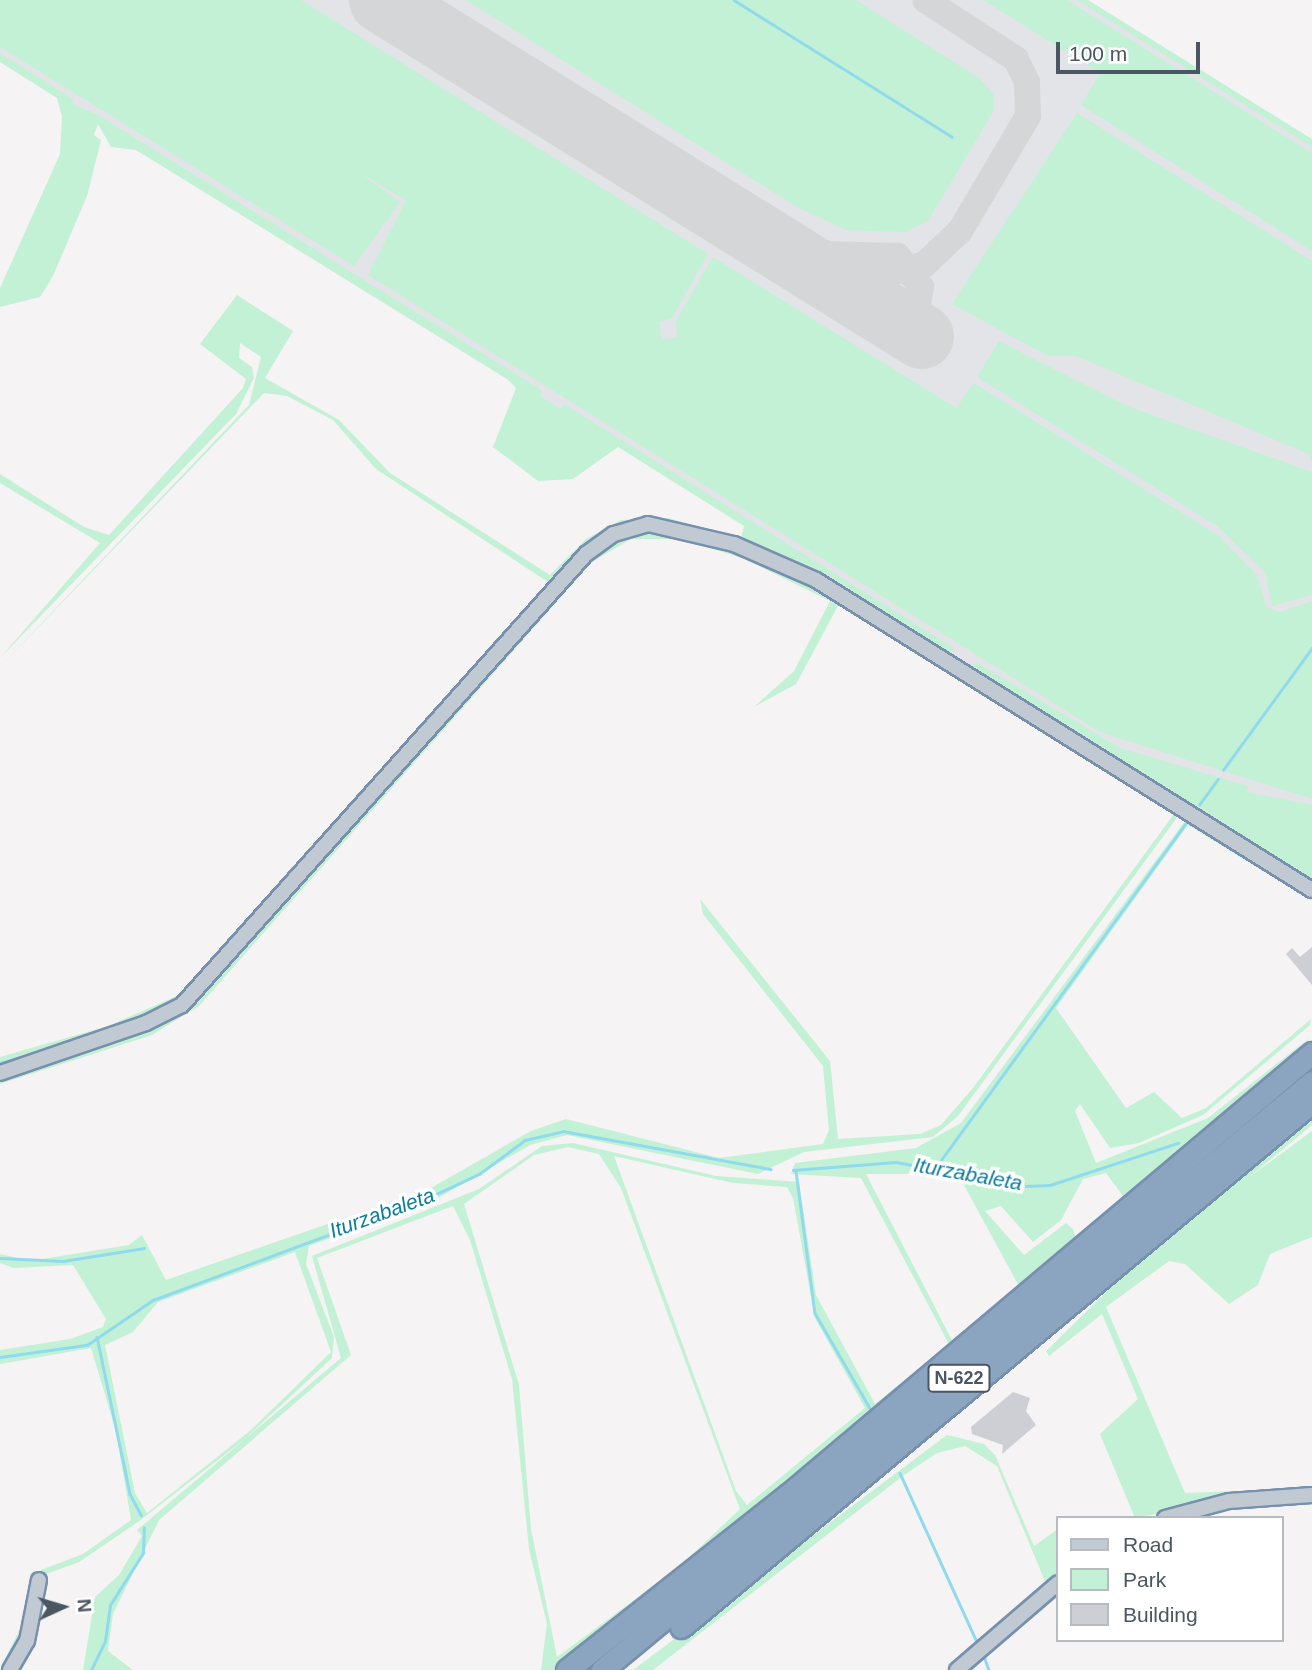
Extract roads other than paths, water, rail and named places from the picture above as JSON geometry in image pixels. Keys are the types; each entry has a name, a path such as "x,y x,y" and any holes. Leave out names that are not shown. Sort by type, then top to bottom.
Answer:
{"highway":[{"name":"N-622","path":"567,1670 788,1495 1312,1053"},
{"name":"N-622","path":"602,1670 1312,1082"},
{"path":"620,1670 781,1550 1312,1102"}],"street":[{"path":"0,1073 146,1023 182,1005 586,554 614,534 648,524 734,544 816,580 1312,890"},
{"path":"1173,1516 1229,1501 1312,1495"},
{"path":"10,1670 27,1641 39,1580"},
{"path":"957,1670 1056,1585"}],"waterway":[{"path":"734,0 952,137"},
{"path":"1223,770 1312,648"},
{"path":"1199,805 1218,779"},
{"path":"936,1167 1188,820"},
{"path":"0,1063 51,1048"},
{"name":"Iturzabaleta","path":"0,1357 87,1345 153,1300 428,1198 479,1174 525,1140 563,1131 771,1169"},
{"name":"Iturzabaleta","path":"793,1170 896,1162 1024,1186 1050,1185 1178,1143"},
{"path":"796,1171 815,1313 871,1410"},
{"path":"0,1258 63,1261 144,1248"},
{"path":"97,1337 130,1494 141,1515"},
{"path":"900,1473 978,1644"},
{"path":"91,1670 105,1641 110,1605 143,1553 144,1528"},
{"path":"985,1659 989,1670"}]}
